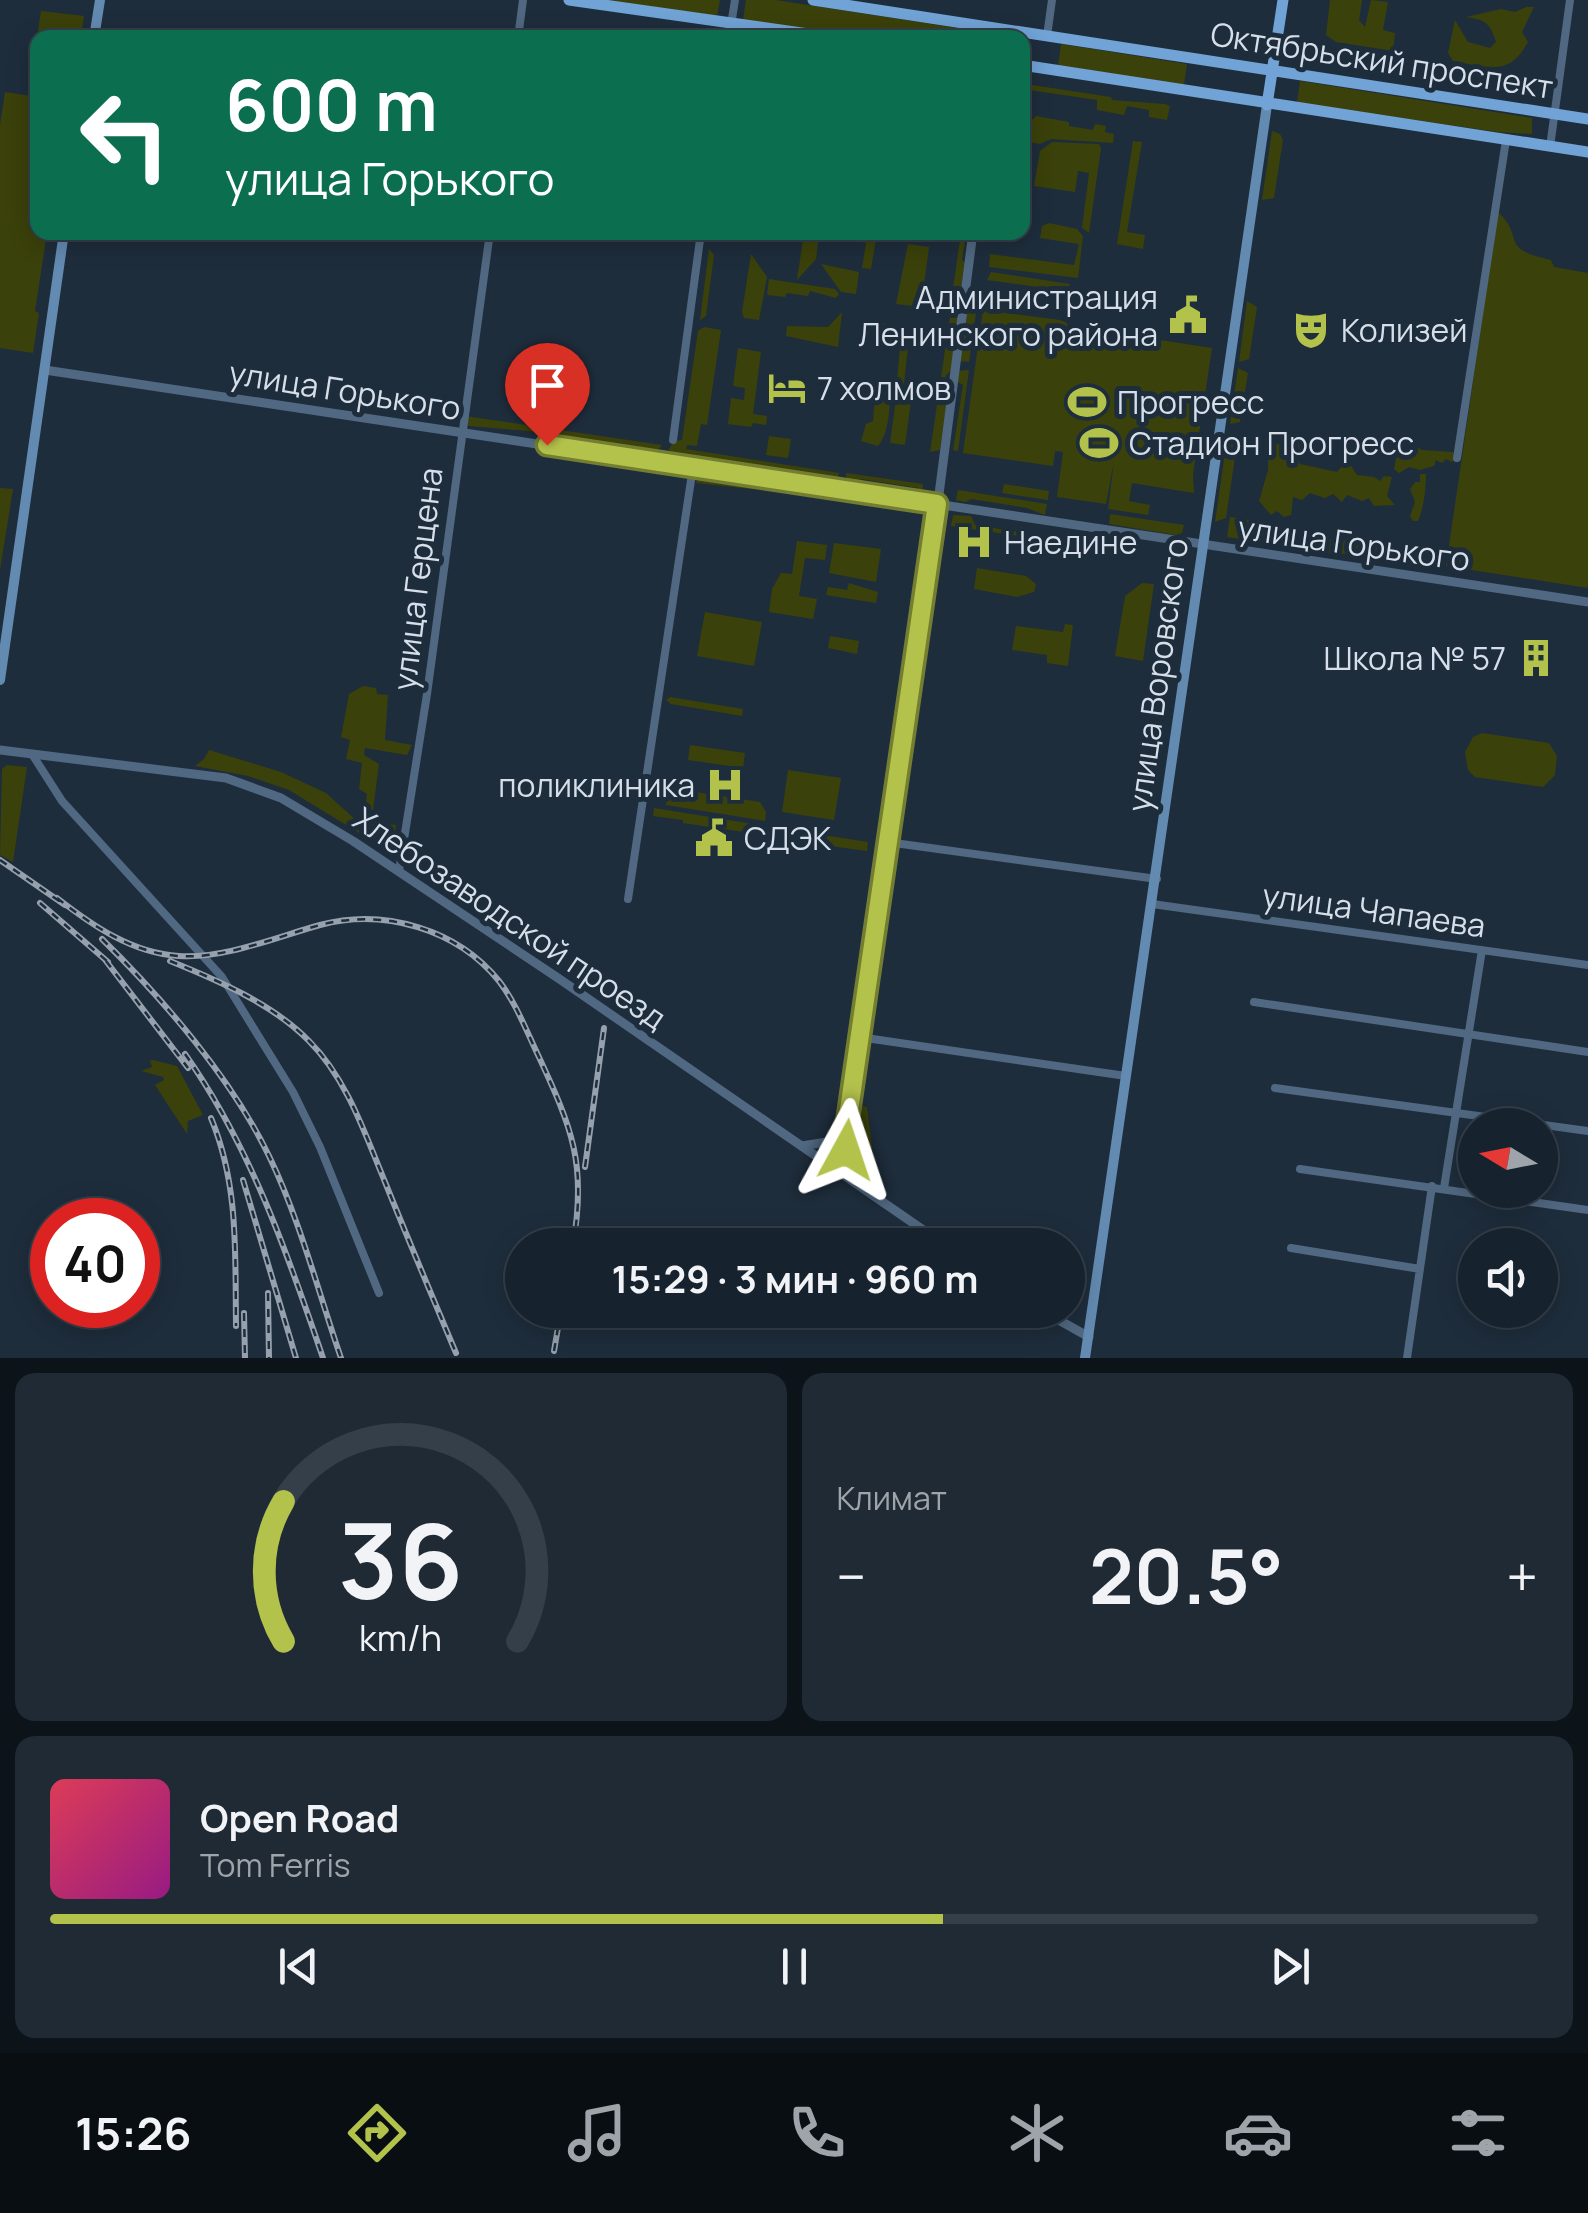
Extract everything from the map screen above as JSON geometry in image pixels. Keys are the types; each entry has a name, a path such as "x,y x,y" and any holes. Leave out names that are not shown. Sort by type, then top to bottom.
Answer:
{"main road":[{"path":"95,30 100,0"},
{"path":"569,0 784,30"},
{"name":"Октябрьский проспект","path":"813,0 985,30"},
{"name":"улица Воровского","path":"1085,1358 1283,0"},
{"name":"Октябрьский проспект","path":"1030,35 1588,118"},
{"name":"Октябрьский проспект","path":"1030,66 1588,152"},
{"path":"0,680 3,636 63,240"}],"street":[{"path":"519,30 524,0"},
{"path":"731,30 735,0"},
{"path":"1047,36 1052,0"},
{"path":"1550,147 1570,0"},
{"path":"1457,458 1506,140"},
{"name":"улица Герцена","path":"399,871 489,240"},
{"path":"673,440 700,240"},
{"path":"857,1184 848,1163 846,1131 972,240"},
{"name":"улица Горького","path":"45,370 1588,602"},
{"path":"628,899 694,467"},
{"name":"Хлебозаводской проезд","path":"0,750 226,778 281,798 399,871 920,1228"},
{"path":"32,754 62,801 222,977 293,1092 380,1293"},
{"path":"887,842 1157,879"},
{"name":"улица Чапаева","path":"1152,904 1588,965"},
{"path":"1444,1188 1482,950"},
{"path":"1254,1002 1588,1052"},
{"path":"859,1037 1126,1076"},
{"path":"1275,1088 1588,1132"},
{"path":"802,1146 823,1144 846,1131"},
{"path":"1300,1169 1588,1210"},
{"path":"1407,1358 1432,1186"},
{"path":"1292,1248 1420,1269"},
{"path":"1072,1328 1088,1338"}],"green space":[{"path":"604,0 720,0 717,16"},
{"path":"746,0 776,0 970,30 810,30 743,20"},
{"path":"1330,0 1362,0 1359,20 1365,27 1371,0 1388,2 1383,30 1395,33 1393,51 1336,42 1326,35"},
{"path":"1534,7 1522,32 1528,42 1513,61 1487,67 1453,61 1448,53 1455,20 1468,42 1490,48 1496,42 1489,27 1483,21 1466,17 1501,9 1515,12"},
{"path":"41,11 84,16 82,30 38,30"},
{"path":"1061,44 1187,64 1184,85 1058,66"},
{"path":"1300,81 1532,118 1532,134 1297,103"},
{"path":"1032,85 1170,106 1167,120 1149,117 1149,110 1127,106 1124,115 1097,110 1097,100 1030,88"},
{"path":"5,92 30,96 30,240 46,240 33,353 0,348 0,125"},
{"path":"1036,116 1093,130 1095,124 1106,126 1105,132 1114,134 1113,143 1051,139 1040,144 1030,142 1031,121"},
{"path":"1272,131 1283,140 1274,198 1262,200"},
{"path":"1133,141 1142,142 1127,232 1145,235 1143,249 1117,244"},
{"path":"1052,142 1099,144 1101,148 1089,233 1082,228 1089,173 1078,171 1075,192 1034,186 1040,151"},
{"path":"1498,212 1524,251 1551,260 1554,267 1588,273 1588,588 1446,566"},
{"path":"1049,223 1077,229 1083,236 1078,278 989,267 990,254 1074,265 1079,244 1040,238 1042,226"},
{"path":"803,240 818,240 816,259 797,280"},
{"path":"850,240 876,240 871,269 862,268 866,243"},
{"path":"960,240 966,240 957,310 950,309"},
{"path":"908,244 929,247 921,307 896,304"},
{"path":"709,249 714,255 706,316 700,320"},
{"path":"751,254 767,277 759,320 744,318 742,312"},
{"path":"821,264 859,272 856,294 841,292"},
{"path":"991,272 1070,284 1069,291 987,280"},
{"path":"769,279 835,289 839,294 836,298 810,291 808,296 767,295"},
{"path":"1247,301 1257,307 1249,359 1239,362"},
{"name":"Прогресс","path":"983,310 1060,320 1067,323 1068,333 1118,340 1120,336 1139,340 1140,337 1212,348 1193,474 1194,493 1132,483 1129,501 1150,505 1148,515 1108,509 1114,461 1106,504 1057,497 1063,452 1055,451 1053,466 963,453"},
{"path":"966,311 976,313 969,362 960,361"},
{"path":"842,312 838,347 786,336 787,326 828,327"},
{"path":"950,316 958,318 951,371 946,375 949,388 940,450 930,452"},
{"path":"862,321 888,324 896,329 910,328 904,384 910,388 907,396 896,393 900,347 884,344 879,338 887,340 885,333 875,335"},
{"path":"704,327 721,330 707,425 701,424 697,446 687,445 686,449 839,473 837,483 670,455 674,441 682,440 698,331"},
{"path":"738,348 761,352 753,414 767,416 766,425 728,424 731,398 744,400 745,388 733,386"},
{"path":"1238,368 1248,373 1240,422 1230,424"},
{"path":"969,370 958,451 953,450 963,385 956,381 958,371"},
{"path":"891,387 888,419 878,446 861,441 866,424 873,421 875,395"},
{"path":"896,399 911,401 905,445 890,443"},
{"path":"465,416 662,445 654,455 546,439 540,432 469,426"},
{"path":"1228,432 1238,437 1226,518 1215,522"},
{"path":"769,436 791,439 788,458 766,455"},
{"path":"1303,436 1303,455 1297,459 1300,464 1337,472 1347,460 1357,475 1380,481 1384,476 1392,477 1387,496 1395,505 1374,506 1369,498 1362,501 1347,495 1342,502 1333,494 1325,498 1310,493 1302,500 1293,497 1291,515 1284,517 1277,511 1271,515 1259,501 1268,470 1268,439 1285,448 1294,438"},
{"path":"1407,442 1422,450 1453,452 1455,459 1442,463 1436,460 1434,466 1420,470 1409,467 1399,473 1394,469 1396,458 1411,454"},
{"path":"846,473 923,484 922,495 918,488 861,479 855,485 847,483"},
{"path":"1420,474 1426,474 1424,498 1418,521 1413,521 1410,516 1415,502 1410,489 1420,482"},
{"path":"699,477 797,489 796,494 696,483"},
{"path":"1004,484 1049,491 1048,500 1002,493"},
{"path":"0,488 13,489 0,570"},
{"path":"958,490 1047,504 1045,515 1027,508 956,500"},
{"path":"1110,514 1184,525 1182,533 1176,535 1109,524"},
{"path":"953,515 971,516 975,525 1073,541 1079,534 1085,546 951,526"},
{"path":"1230,517 1257,521 1254,541 1227,537"},
{"path":"1306,532 1320,538 1350,541 1361,547 1363,553 1333,554 1275,546 1276,535 1297,538"},
{"path":"797,541 827,545 825,560 805,558 799,596 817,599 813,619 769,612 772,589 781,573 792,574"},
{"path":"834,543 881,549 876,582 829,573"},
{"path":"1374,543 1380,549 1417,555 1418,564 1377,559 1372,556"},
{"path":"977,568 1026,576 1036,584 1034,592 1017,597 974,589"},
{"path":"849,583 878,592 876,603 826,595 828,587 847,590"},
{"path":"1142,583 1154,584 1143,661 1115,656 1125,596"},
{"path":"705,612 762,622 754,666 697,656"},
{"path":"1065,624 1073,625 1068,666 1047,663 1047,655 1012,650 1016,626 1063,632"},
{"path":"830,636 859,641 857,654 828,648"},
{"path":"363,686 388,695 385,740 412,745 407,755 365,748 364,755 379,764 373,810 365,809 367,794 359,789 362,763 346,759 350,740 341,737 349,694"},
{"path":"670,697 743,709 742,716 671,704 666,700"},
{"path":"1482,733 1549,743 1557,756 1555,775 1543,787 1475,777 1468,770 1465,752 1473,737"},
{"path":"690,745 745,753 743,768 688,760"},
{"path":"209,750 281,772 326,793 357,821 396,825 394,849 387,850 289,790 248,776 195,766"},
{"path":"7,765 27,767 13,862 0,855 2,769"},
{"path":"788,770 841,778 834,820 782,812"},
{"path":"669,788 760,802 766,812 765,821 666,805"},
{"path":"654,808 765,826 764,835 653,816"},
{"path":"772,827 868,842 867,851 770,838"},
{"path":"153,1060 177,1066 203,1115 188,1121 187,1134 155,1085 163,1077 141,1071 152,1067"},
{"path":"854,1104 867,1107 874,1163 854,1167 851,1145"}],"railway":[{"path":"0,860 65,905"},
{"path":"57,898 99,928 129,944 162,954 196,956 232,951 320,925 369,919 418,927 462,948 505,989 560,1104 577,1169 575,1228"},
{"path":"40,903 108,962"},
{"path":"102,939 194,1041 254,1127 290,1205 341,1358"},
{"path":"106,961 188,1068"},
{"path":"170,961 262,1004 309,1041 334,1072 362,1126 456,1353"},
{"path":"585,1167 604,1028"},
{"path":"185,1054 248,1163 281,1239 323,1358"},
{"path":"211,1118 231,1194 236,1326"},
{"path":"243,1180 296,1358"},
{"path":"268,1293 269,1358"},
{"path":"244,1313 245,1358"},
{"path":"554,1351 558,1328"}],"place":[{"name":"Администрация Ленинского района","path":"1188,315"},
{"name":"Колизей","path":"1311,330"},
{"name":"7 холмов","path":"787,388"},
{"name":"Прогресс","path":"1087,402"},
{"name":"Стадион Прогресс","path":"1099,443"},
{"name":"Наедине","path":"974,542"},
{"name":"Школа № 57","path":"1536,658"},
{"name":"поликлиника","path":"725,785"},
{"name":"СДЭК","path":"714,838"}],"route":[{"path":"547,445 937,504 846,1150"}]}
